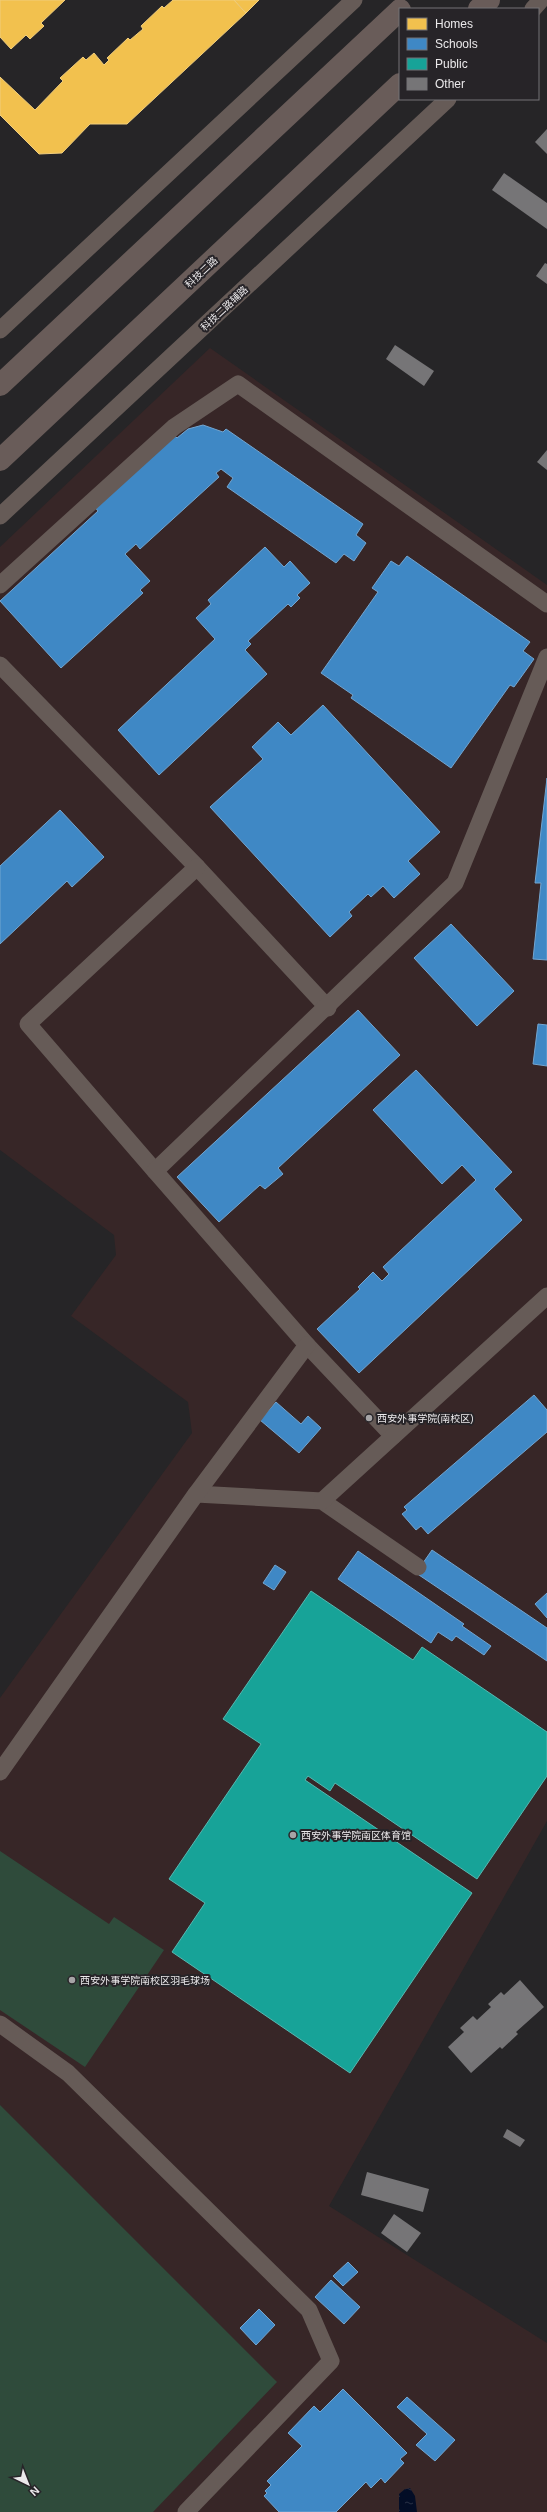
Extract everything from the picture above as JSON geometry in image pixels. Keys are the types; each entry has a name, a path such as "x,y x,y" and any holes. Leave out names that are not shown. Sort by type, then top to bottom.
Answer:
{"main road":[{"path":"403,8 411,0"},
{"path":"480,8 489,0"},
{"path":"0,385 399,12"},
{"name":"科技二路","path":"0,460 399,85"}],"street":[{"path":"0,330 354,0"},
{"path":"534,8 541,0"},
{"name":"科技二路辅路","path":"0,516 447,100"},
{"path":"0,585 174,427 238,384 547,604"},
{"path":"155,1171 328,1008 455,883 547,656"},
{"path":"0,665 197,868 328,1008"},
{"path":"197,868 28,1024 307,1345 393,1436"},
{"path":"322,1501 547,1296"},
{"path":"0,1772 196,1494 307,1345"},
{"path":"196,1494 322,1501 418,1567"},
{"path":"0,2024 68,2073 309,2310 331,2361 186,2512"}],"shaded area":[{"name":"西安外事学院(南校区)","path":"210,348 547,585 547,1821 329,2206 547,2343 547,2512 0,2512 0,1698 192,1433 188,1402 71,1316 116,1255 114,1235 0,1150 0,547"}],"green space":[{"name":"西安外事学院南校区羽毛球场","path":"0,1851 109,1924 114,1917 164,1950 85,2067 0,2010"},
{"path":"0,2105 277,2382 153,2512 0,2512"}],"water":[{"path":"410,2488 415,2496 417,2512 399,2512 399,2494 405,2489"}],"building: Homes":[{"path":"0,0 65,0 41,23 44,26 30,39 26,35 11,49 0,37"},
{"path":"173,0 234,0 246,13 127,124 90,124 62,153 39,154 0,115 0,77 35,110 63,81 60,78 83,57 86,60 94,53 104,65 109,60 107,58 128,38 130,40 143,29 141,26 162,6 164,8"},
{"path":"234,0 259,0 246,13"}],"building: Schools":[{"path":"203,425 223,432 226,429 363,524 356,535 366,543 354,561 344,554 336,563 227,487 233,478 221,469 216,473 219,477 140,549 136,544 125,554 150,581 140,590 143,593 61,668 0,601 98,511 94,506 173,434 177,438 188,429"},
{"path":"265,547 284,567 290,561 310,583 297,595 300,598 291,607 288,604 248,641 251,644 245,650 267,674 159,775 118,730 215,639 196,618 211,604 208,600"},
{"path":"407,556 530,642 523,651 534,659 514,687 510,685 451,768 351,698 353,695 321,673 378,592 372,588 391,561 399,566"},
{"path":"323,705 440,832 408,861 420,874 394,898 383,886 371,897 368,894 349,912 352,916 330,937 210,807 263,759 252,747 278,722 291,735"},
{"path":"547,778 547,960 533,959 541,883 535,883"},
{"path":"60,810 104,857 72,887 67,881 0,944 0,866"},
{"path":"451,924 514,991 477,1026 414,958"},
{"path":"358,1010 400,1055 278,1168 283,1174 265,1189 260,1185 219,1222 177,1177"},
{"path":"538,1024 547,1025 547,1066 533,1064"},
{"path":"416,1070 512,1172 494,1189 522,1220 359,1373 317,1329 360,1289 358,1287 373,1272 382,1281 389,1274 383,1267 476,1180 462,1165 442,1184 373,1110"},
{"path":"534,1395 547,1410 547,1432 428,1534 421,1526 416,1530 402,1514 407,1510 404,1507"},
{"path":"276,1402 301,1424 308,1416 321,1428 299,1453 260,1420"},
{"path":"432,1550 547,1628 547,1661 416,1573"},
{"path":"358,1551 464,1624 462,1626 491,1646 484,1655 456,1636 452,1641 438,1632 431,1643 338,1579"},
{"path":"275,1565 286,1572 274,1590 263,1583"},
{"path":"547,1593 547,1618 535,1604"},
{"path":"348,2262 358,2272 343,2286 333,2276"},
{"path":"331,2280 360,2307 344,2324 315,2297"},
{"path":"259,2309 275,2325 256,2345 240,2328"},
{"path":"343,2389 407,2453 400,2459 404,2463 385,2483 381,2478 371,2488 366,2482 336,2512 279,2512 264,2496 267,2493 265,2491 271,2485 267,2481 302,2446 288,2433 314,2406 320,2412"},
{"path":"407,2397 455,2440 435,2461 416,2445 427,2434 397,2407"}],"building: Public":[{"name":"西安外事学院南区体育馆","path":"311,1591 413,1660 422,1647 547,1732 547,1776 477,1879 335,1783 330,1791 308,1776 305,1780 472,1893 350,2073 172,1952 205,1903 169,1879 261,1744 223,1719"}],"building: Other":[{"path":"547,129 547,154 535,142"},
{"path":"504,173 547,203 547,229 492,190"},
{"path":"545,263 547,264 547,284 536,276"},
{"path":"395,345 434,371 424,386 386,359"},
{"path":"547,450 547,470 537,462"},
{"path":"520,1980 544,2007 516,2032 518,2034 502,2049 500,2047 471,2073 448,2047 464,2032 460,2028 473,2016 477,2020 491,2007 488,2004 501,1992 504,1995"},
{"path":"507,2129 525,2140 520,2147 503,2137"},
{"path":"367,2172 429,2189 423,2212 361,2195"},
{"path":"394,2214 421,2233 407,2252 381,2233"}],"place":[{"name":"西安外事学院(南校区)","path":"369,1418"},
{"name":"西安外事学院南区体育馆","path":"293,1835"},
{"name":"西安外事学院南校区羽毛球场","path":"72,1980"}]}
